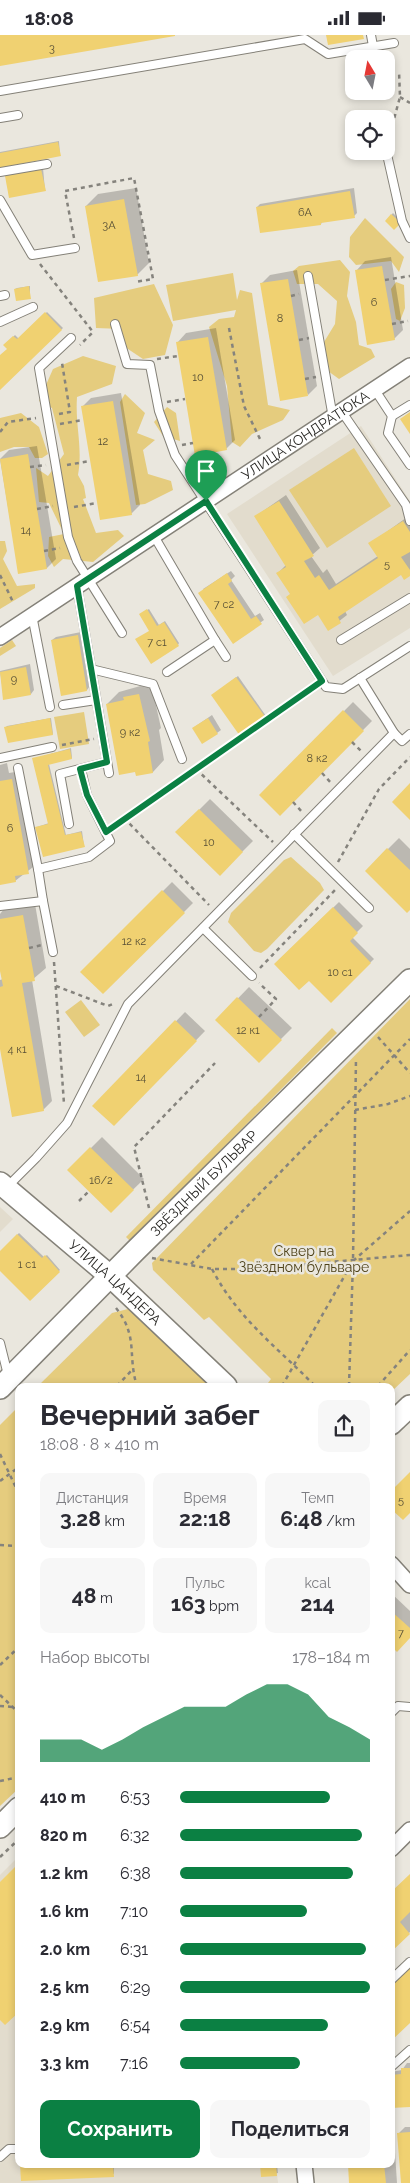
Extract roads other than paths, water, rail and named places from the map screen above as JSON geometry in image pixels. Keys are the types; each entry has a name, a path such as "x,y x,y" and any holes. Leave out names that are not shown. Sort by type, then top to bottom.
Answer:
{"street":[{"name":"УЛИЦА КОНДРАТЮКА","path":"0,637 410,367"},
{"name":"ЗВЁЗДНЫЙ БУЛЬВАР","path":"5,1384 110,1276 410,980"},
{"name":"УЛИЦА ЦАНДЕРА","path":"2,1188 110,1276 223,1383"},
{"path":"395,1420 410,1406"},
{"path":"395,1568 410,1585"},
{"path":"0,1827 15,1812"},
{"path":"395,1843 410,1830"},
{"path":"304,2168 306,2183"}],"lane":[{"path":"273,35 274,44"},
{"path":"371,35 373,46"},
{"path":"0,91 305,39 328,54 394,43"},
{"path":"0,118 18,115"},
{"path":"388,160 402,221 410,238"},
{"path":"0,172 47,164"},
{"path":"0,200 32,255 75,248"},
{"path":"308,276 338,415 406,505 410,521"},
{"path":"0,322 32,307"},
{"path":"115,324 127,364 150,365 159,411 175,455 326,687 343,689 410,646"},
{"path":"71,338 39,369 56,465 60,507 82,582 91,669 109,773"},
{"path":"375,390 392,417"},
{"path":"410,405 392,417 388,433 410,465"},
{"path":"154,536 226,657"},
{"path":"82,582 122,633"},
{"path":"341,640 410,597"},
{"path":"32,615 50,707"},
{"path":"167,672 215,640"},
{"path":"91,669 153,684 182,759"},
{"path":"360,678 394,733 402,741 410,734"},
{"path":"63,705 96,699"},
{"path":"2,1188 36,1158 67,1123 128,1004 394,733"},
{"path":"0,758 52,747"},
{"path":"69,824 60,774 107,762"},
{"path":"18,767 53,952"},
{"path":"38,869 88,857 110,841 87,795 80,769"},
{"path":"294,834 369,908"},
{"path":"0,906 43,901"},
{"path":"203,928 252,976"},
{"path":"0,1343 5,1384"},
{"path":"395,1709 398,1706 410,1707"},
{"path":"395,1976 410,1962"},
{"path":"395,2063 410,2050"},
{"path":"0,2157 9,2149 15,2149"}],"park label":[{"name":"Сквер на Звёздном бульваре","path":"304,1259"}]}
